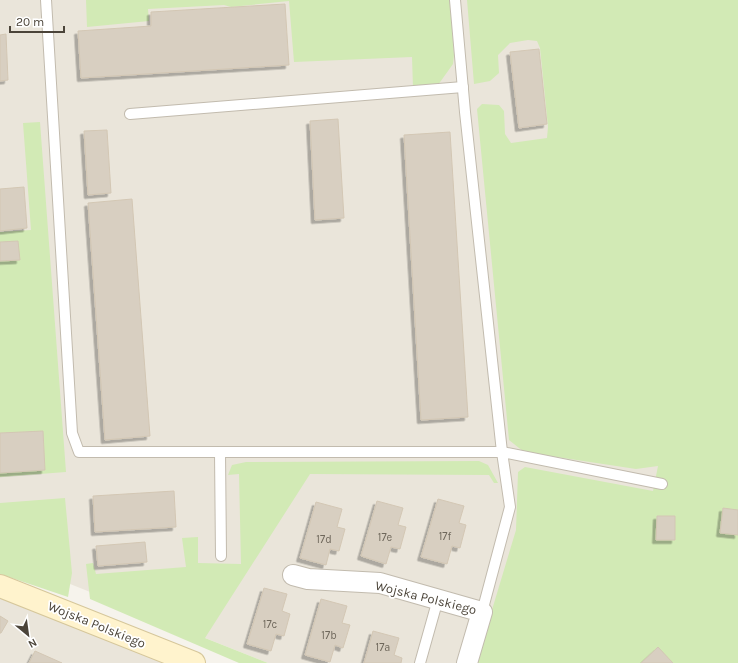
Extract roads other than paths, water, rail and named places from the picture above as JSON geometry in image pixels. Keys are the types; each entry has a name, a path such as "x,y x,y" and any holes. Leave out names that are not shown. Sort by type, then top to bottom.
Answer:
{"street":[{"name":"Wojska Polskiego","path":"293,575 308,579 380,584 482,612 467,663"},
{"name":"Wojska Polskiego","path":"0,586 194,663"}],"lane":[{"path":"46,0 72,433 79,452 502,452 662,484"},
{"path":"455,0 502,452 510,507 482,612"},
{"path":"130,114 463,87"},
{"path":"220,452 220,556"},
{"path":"420,663 438,599"}]}
